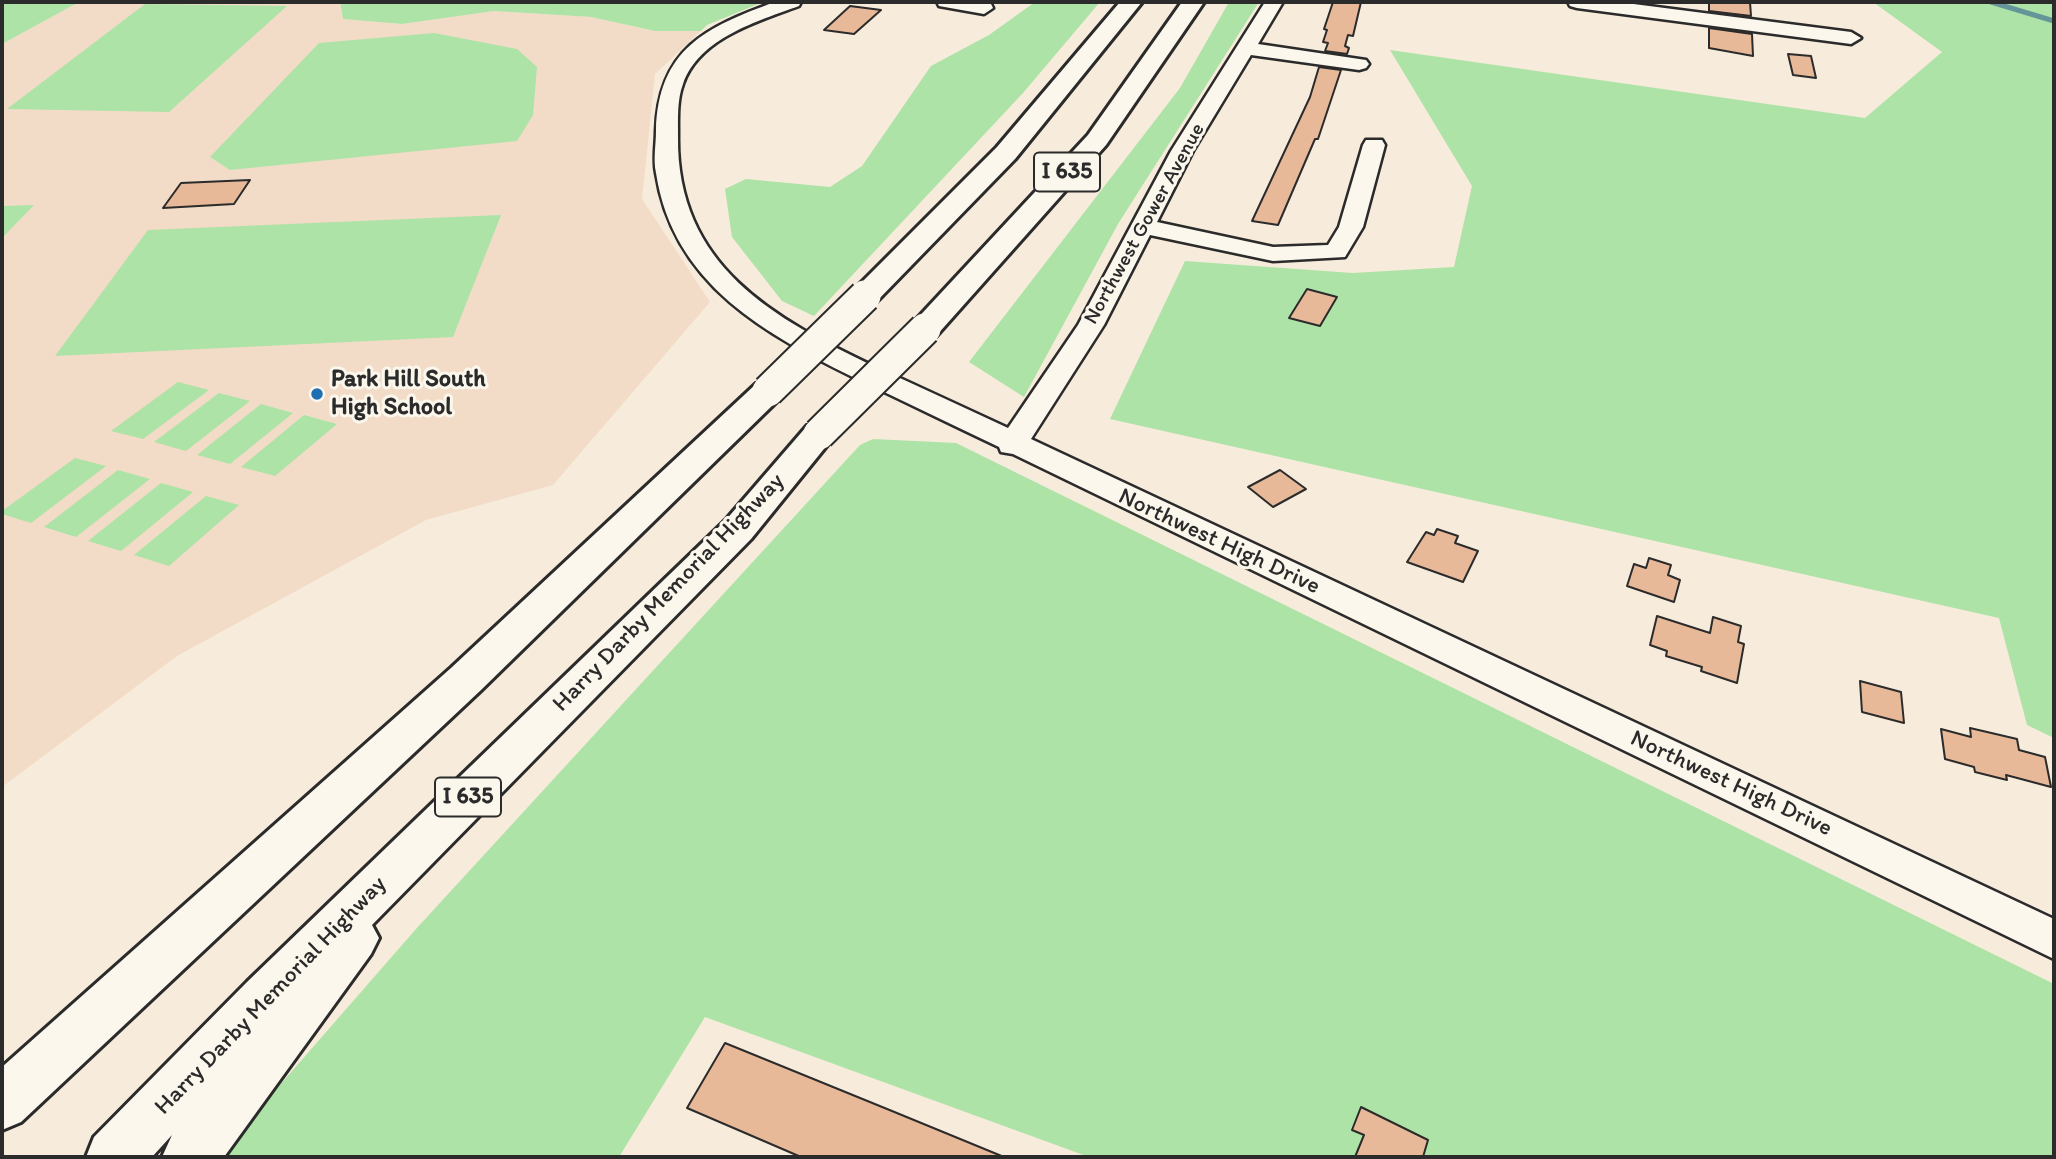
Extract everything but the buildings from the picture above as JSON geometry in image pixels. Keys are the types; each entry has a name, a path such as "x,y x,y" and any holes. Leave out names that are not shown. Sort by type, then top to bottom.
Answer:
{"highway":[{"name":"I 635","path":"2,1103 466,679 768,391 1006,153 1131,2"},
{"name":"Harry Darby Memorial Highway","path":"114,1157 265,999 738,530 819,434 925,328 1097,140 1193,2"},
{"path":"190,1157 436,830"}],"street":[{"name":"Northwest High Drive","path":"792,2 719,33 699,47 686,61 671,85 668,98 666,170 671,195 704,260 732,293 777,326 842,361 1764,799 2054,940"},
{"path":"946,2 984,8"},
{"name":"Northwest Gower Avenue","path":"1012,444 1091,325 1182,151 1275,2"},
{"path":"1577,2 1851,38"},
{"path":"1246,48 1359,64"},
{"path":"1144,226 1272,254 1336,252 1351,227 1374,145"}],"shaded area":[{"name":"Park Hill South High School","path":"79,2 340,2 343,19 402,24 494,11 591,17 655,31 701,31 655,74 642,199 710,302 553,485 426,520 177,656 2,787 2,44"}],"green space":[{"path":"2,2 79,2 2,44"},
{"path":"340,2 763,2 707,25 701,31 655,31 591,17 494,11 402,24 343,19"},
{"path":"1035,2 1100,2 1023,93 814,316 782,301 732,237 725,189 746,179 830,187 862,166 931,66 989,35"},
{"path":"1229,2 1259,2 1118,224 1024,397 969,362 1180,88"},
{"path":"1873,2 2054,2 2054,738 2027,725 1999,618 1110,419 1185,261 1353,273 1454,267 1472,186 1390,50 1865,118 1942,52"},
{"path":"145,4 287,6 169,112 7,109"},
{"path":"434,33 517,49 537,67 533,115 517,141 230,170 210,157 319,43"},
{"path":"34,205 2,238 2,206"},
{"path":"501,215 453,337 55,356 148,230"},
{"path":"178,382 209,390 143,439 111,431"},
{"path":"219,393 250,401 186,451 154,442"},
{"path":"261,404 293,413 230,464 197,455"},
{"path":"304,415 337,424 275,476 241,467"},
{"path":"873,439 956,443 2054,984 2054,1157 1089,1157 705,1017 619,1157 217,1157 416,929 860,445"},
{"path":"75,458 106,466 31,523 2,514 2,511"},
{"path":"118,470 150,479 76,537 44,527"},
{"path":"161,483 193,492 121,551 88,541"},
{"path":"206,496 239,505 169,566 134,555"}],"waterway":[{"path":"1991,2 2054,21"}],"place":[{"name":"Park Hill South High School","path":"317,394"}]}
